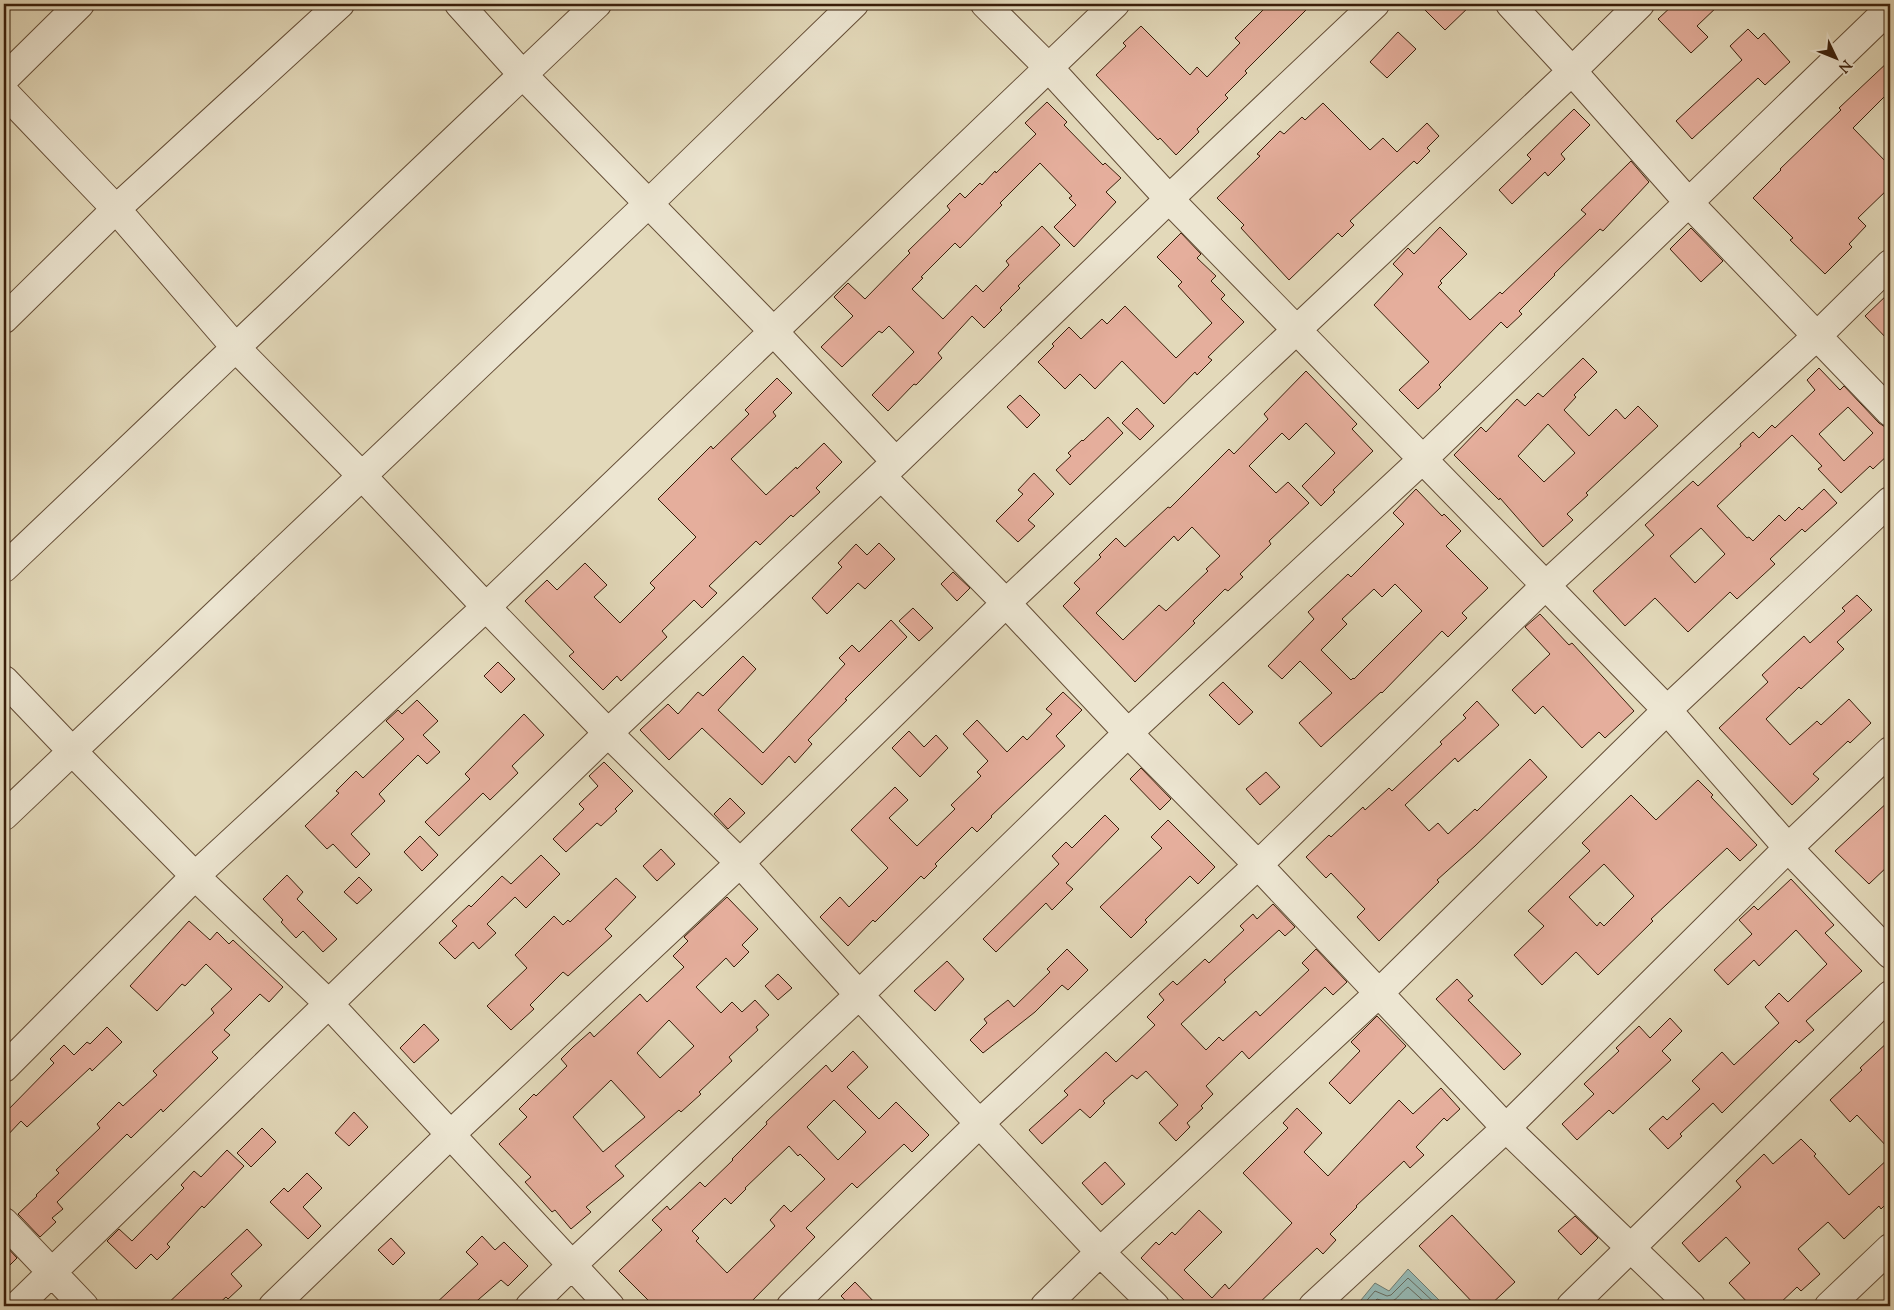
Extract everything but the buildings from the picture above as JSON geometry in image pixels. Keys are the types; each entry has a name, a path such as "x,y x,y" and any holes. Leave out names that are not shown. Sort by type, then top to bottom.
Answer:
{"street":[{"path":"4,79 80,4"},
{"path":"4,319 116,209 340,4"},
{"path":"459,4 522,74 773,330 889,469 1006,602 1128,733 1258,865 1506,1128 1691,1306"},
{"path":"4,568 597,4"},
{"path":"4,816 648,204 854,4"},
{"path":"985,4 1049,68 1169,199 1667,710 1788,848 1890,954"},
{"path":"4,1068 195,876 486,608 773,330 1115,4"},
{"path":"17,1306 608,733 889,469 1169,199 1375,4"},
{"path":"1510,4 1572,70 1689,202 1890,412"},
{"path":"273,1306 451,1134 740,862 1006,602 1298,330 1640,4"},
{"path":"530,1306 572,1264 859,995 1128,733 1423,459 1890,8"},
{"path":"4,92 116,209 236,348 362,476 486,608 608,733 740,862 859,995 1100,1252 1155,1306"},
{"path":"791,1306 980,1123 1258,865 1546,585 1818,336 1890,264"},
{"path":"1046,1306 1100,1252 1379,992 1667,710 1890,501"},
{"path":"4,680 195,876 329,1004 610,1306"},
{"path":"1313,1306 1506,1128 1788,848 1890,751"},
{"path":"1571,1306 1890,995"},
{"path":"4,1222 84,1306"},
{"path":"1829,1306 1890,1248"}],"water":[{"path":"1408,1269 1445,1306 1356,1306 1375,1283 1389,1291"}]}
